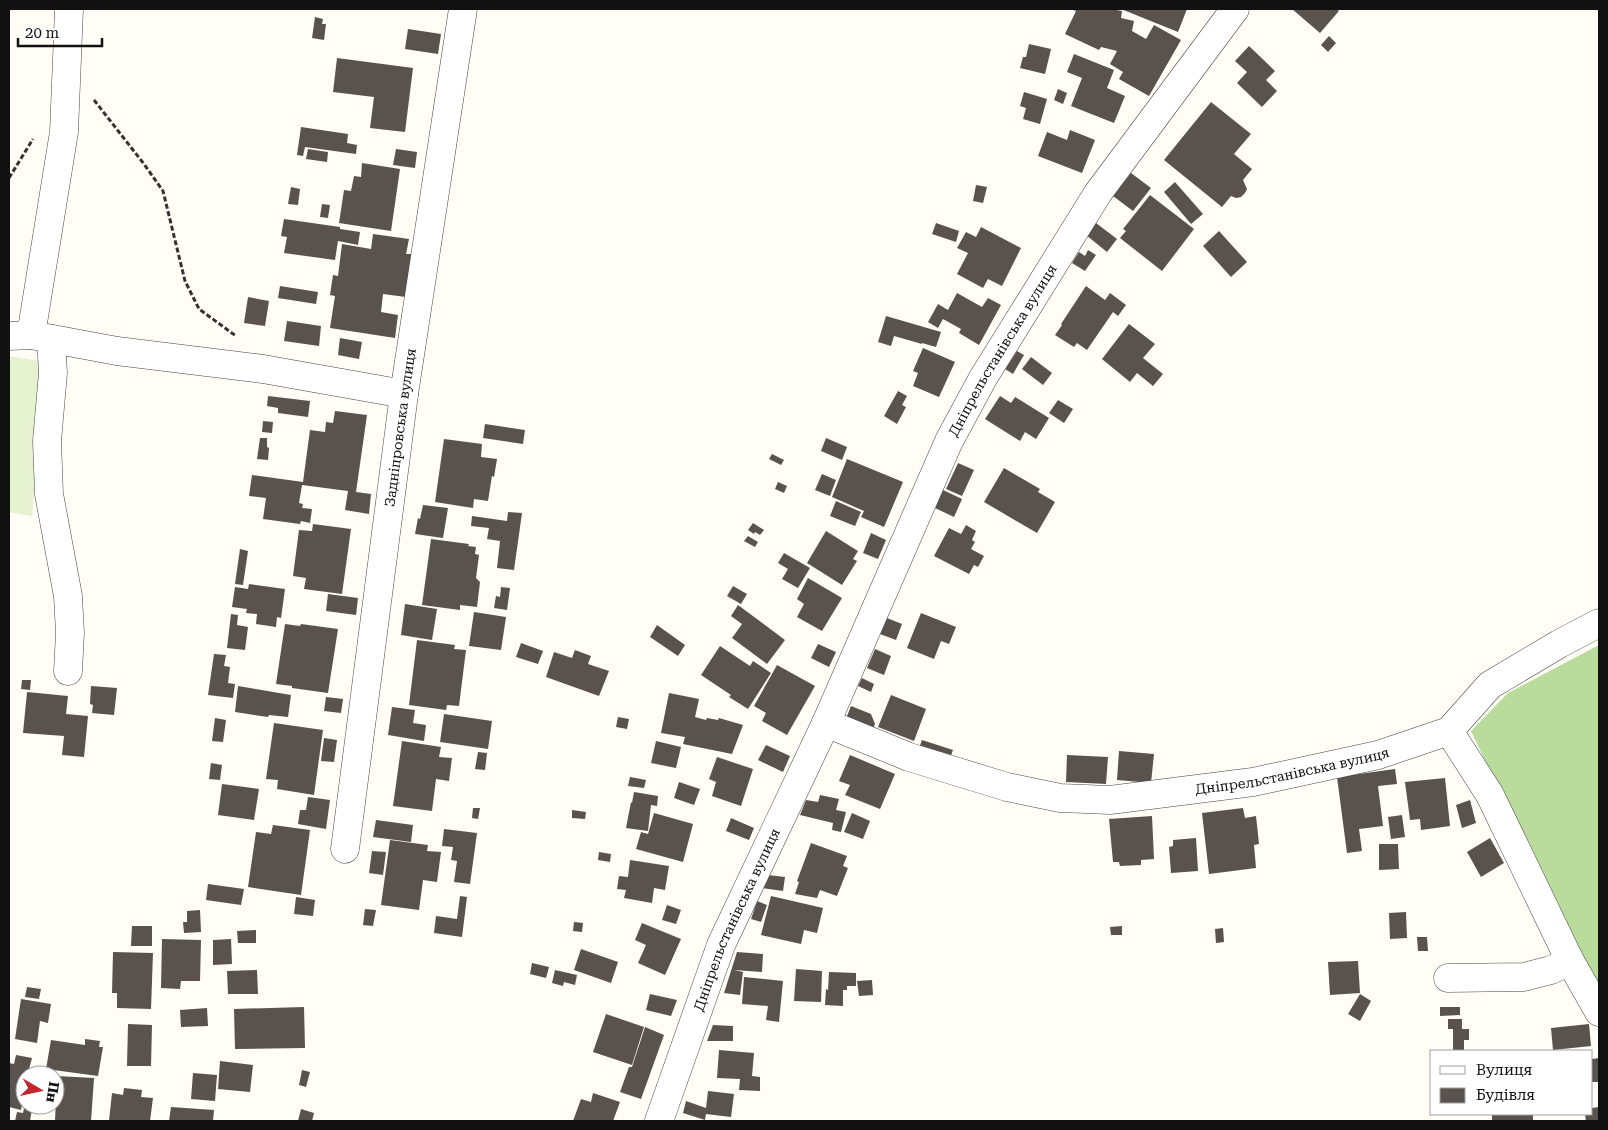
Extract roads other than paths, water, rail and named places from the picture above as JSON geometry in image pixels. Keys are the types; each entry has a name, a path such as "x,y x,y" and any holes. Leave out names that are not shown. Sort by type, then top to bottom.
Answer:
{"street":[{"path":"68,671 70,633 68,596 49,494 47,441 53,373 30,336 64,132 70,9"},
{"name":"Задніпровська вулиця","path":"345,849 404,394 463,9"},
{"name":"Дніпрельстанівська вулиця","path":"658,1121 720,945 826,723 949,441 983,378 1098,193 1234,9"},
{"path":"30,336 117,351 263,369 404,394"},
{"path":"1599,623 1559,644 1490,685 1449,731 1490,795 1570,961 1599,1012"},
{"name":"Дніпрельстанівська вулиця","path":"826,723 908,756 1007,787 1060,798 1110,800 1253,782 1378,755 1449,731"},
{"path":"1448,978 1524,977 1552,970 1570,961"}]}
